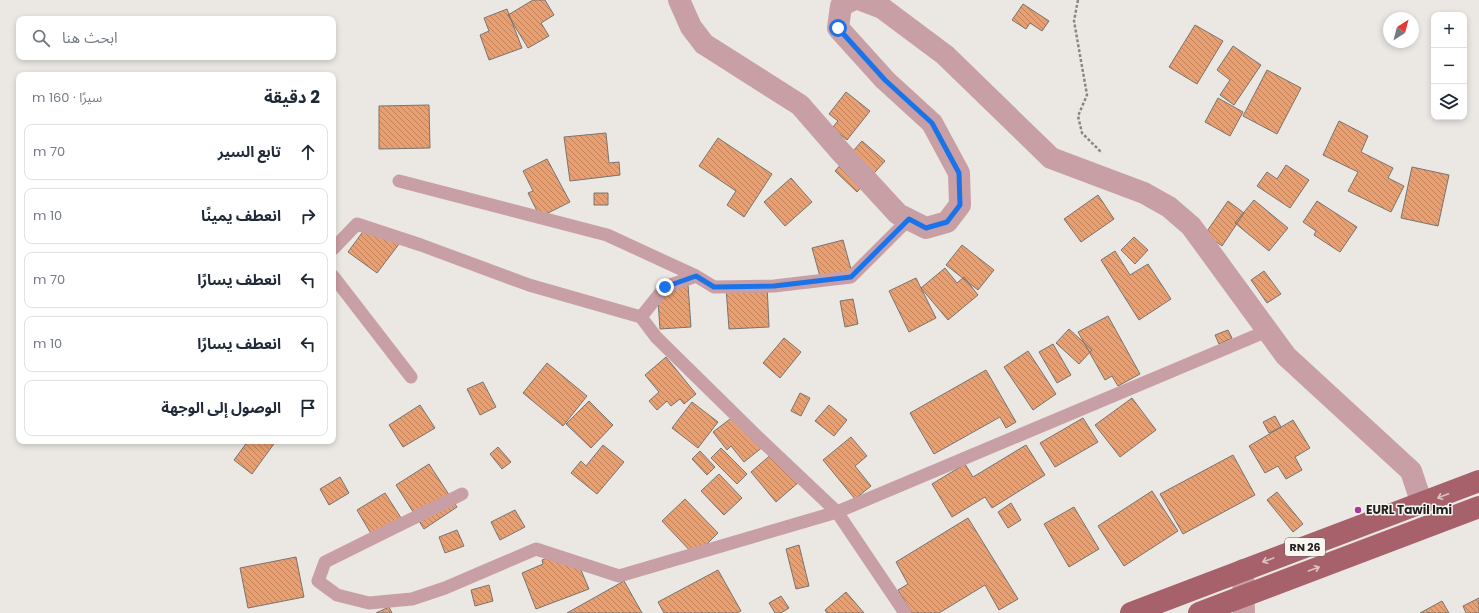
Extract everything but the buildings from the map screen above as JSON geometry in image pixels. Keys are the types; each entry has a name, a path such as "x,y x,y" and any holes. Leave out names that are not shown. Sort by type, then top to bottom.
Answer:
{"main road":[{"name":"RN 26","path":"1131,613 1479,482"},
{"name":"RN 26","path":"1199,613 1244,604 1479,507"}],"street":[{"path":"679,0 691,27 704,44 800,105 898,214 926,228 947,222 960,205 959,173 932,123 885,80 838,28 841,6 852,0"},
{"path":"862,0 882,8 945,55 1051,158 1144,193 1169,207 1191,226 1286,356 1411,472 1422,504"},
{"path":"1244,570 1244,604"}],"lane":[{"path":"400,181 607,235 696,276 714,287 774,286 851,277 909,219"},
{"path":"336,246 357,224 421,245 529,285 641,317 656,337 837,512 905,613"},
{"path":"641,317 665,287 696,276"},
{"path":"336,280 411,377"},
{"path":"462,494 325,562 318,581 337,595 370,603 412,599 445,588 536,549 618,576 837,512 1267,331"}],"path":[{"path":"1078,0 1074,21 1087,95 1078,116 1082,133 1105,155"}],"place":[{"name":"EURL Tawil Imi","path":"1358,510"}],"route":[{"path":"665,287 696,276 714,287 774,286 851,277 909,219 926,228 947,222 960,205 959,173 932,123 885,80 838,28"}]}
